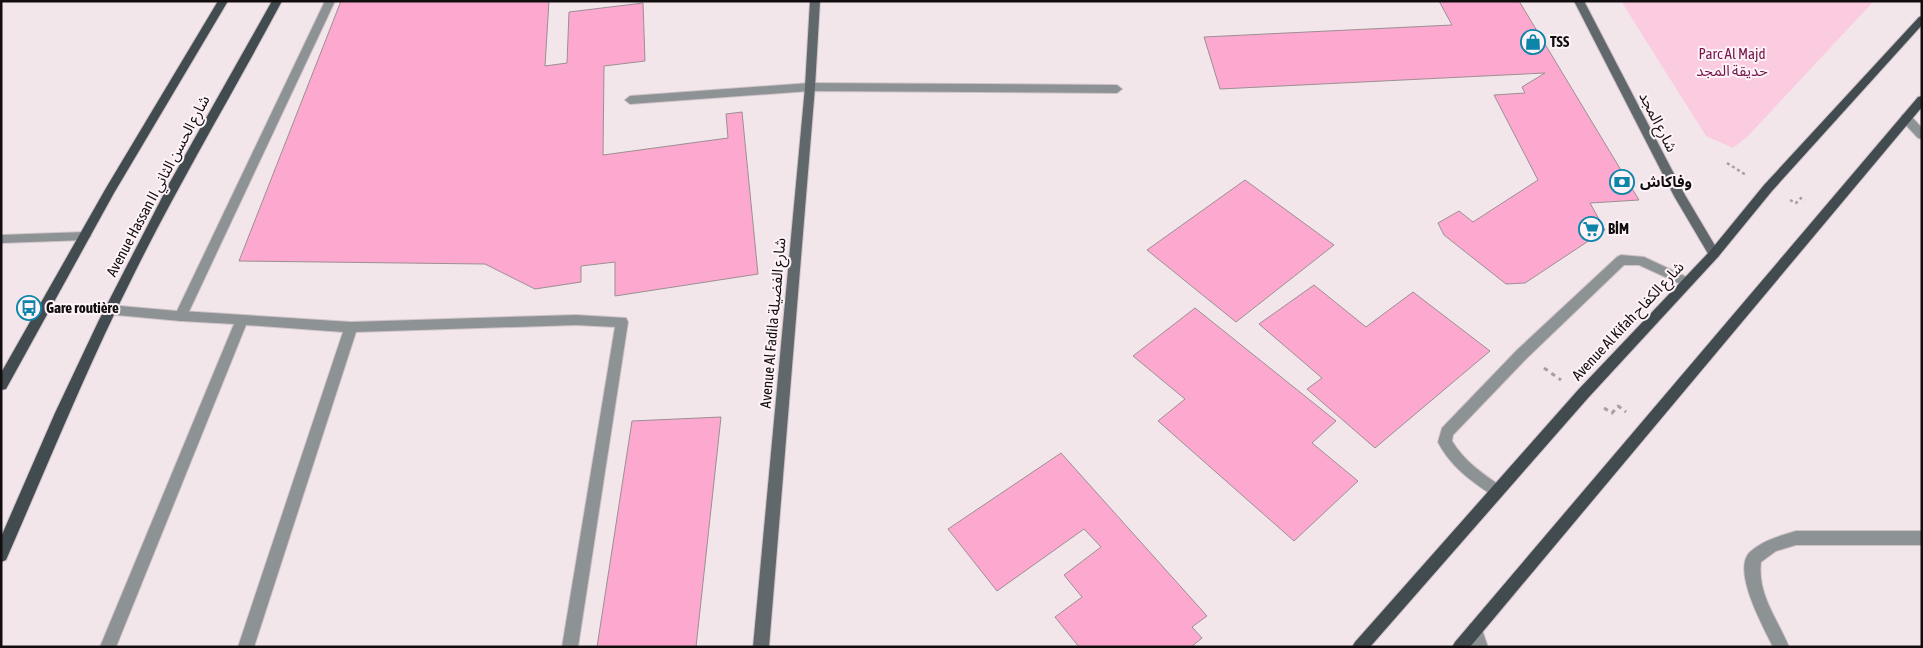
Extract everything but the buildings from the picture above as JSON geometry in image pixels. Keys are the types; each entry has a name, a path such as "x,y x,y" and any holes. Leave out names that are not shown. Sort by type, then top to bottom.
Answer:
{"main road":[{"path":"1,385 85,236 223,1"},
{"name":"Avenue Hassan II شارع الحسن الثاني","path":"1,555 28,490 109,310 176,183 277,1"},
{"name":"Avenue Al Kifah شارع الكفاح","path":"1360,647 1583,394 1714,254 1768,188 1922,19"},
{"path":"1460,647 1922,100"}],"street":[{"path":"181,316 330,1"},
{"name":"Avenue Al Fadila شارع الفضيلة","path":"761,647 810,87 815,1"},
{"name":"شارع المجد","path":"1579,1 1680,196 1714,254"},
{"path":"630,100 810,87 1117,89"},
{"path":"1906,118 1922,135"},
{"path":"1,239 85,236"},
{"path":"1497,492 1465,468 1451,454 1445,442 1447,432 1522,354 1621,260 1640,260 1687,282"},
{"path":"109,310 351,327 576,320 622,322 570,647"},
{"path":"108,647 242,320"},
{"path":"246,647 351,327"},
{"path":"1781,647 1753,588 1751,571 1754,558 1772,545 1796,538 1922,538"},
{"path":"1475,629 1480,647"}],"green space":[{"name":"Parc Al Majd حديقة المجد","path":"1621,1 1874,1 1747,137 1733,148 1706,136"}],"place":[{"name":"TSS","path":"1533,42"},
{"name":"وفاكاش","path":"1622,182"},
{"name":"BİM","path":"1591,229"},
{"name":"Gare routière","path":"29,308"}]}
